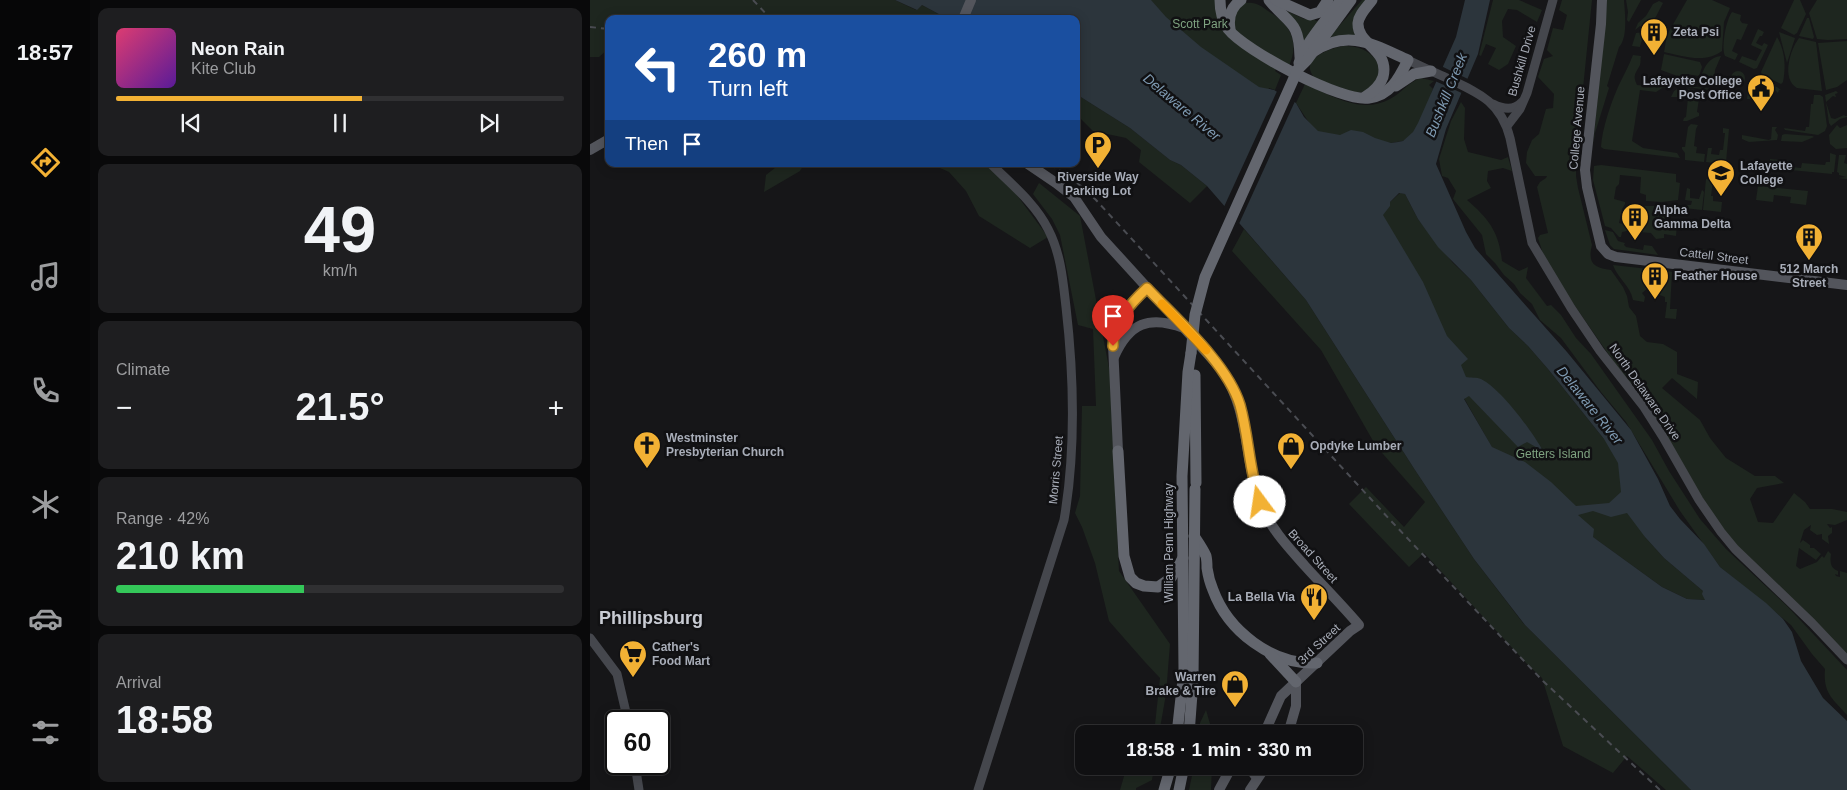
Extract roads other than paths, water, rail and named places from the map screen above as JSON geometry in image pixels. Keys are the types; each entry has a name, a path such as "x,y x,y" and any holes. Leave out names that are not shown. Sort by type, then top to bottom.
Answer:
{"highway":[{"path":"1220,0 1223,19 1230,31 1266,58 1283,68 1348,96 1362,99 1377,96 1400,84 1411,75 1435,72"},
{"path":"1230,31 1231,13 1235,4 1241,0"},
{"path":"1269,0 1287,17 1295,30 1299,42 1299,64"},
{"path":"1276,0 1307,15 1315,15 1328,0"},
{"path":"1299,64 1308,44 1342,5 1353,0"},
{"path":"1362,99 1378,86 1384,73 1382,58 1359,31 1358,22 1363,11 1372,0"},
{"path":"1313,52 1342,5"},
{"path":"1299,64 1326,44 1339,40 1368,42 1408,60 1397,80 1390,88"},
{"name":"William Penn Highway","path":"1178,725 1184,670 1183,461 1188,372 1192,353 1195,315 1205,277 1299,64"},
{"name":"William Penn Highway","path":"1190,725 1193,680 1196,486 1192,353"},
{"path":"1118,451 1124,556 1130,577 1136,583 1144,586 1158,586 1171,578 1183,558"},
{"path":"1194,536 1206,557 1211,584 1225,613 1242,633 1268,651 1296,682"},
{"path":"1268,651 1302,663 1317,663"},
{"path":"1164,790 1168,775"},
{"path":"1178,790 1182,775"}],"main road":[{"path":"965,15 971,0"},
{"name":"College Avenue","path":"1602,0 1585,170 1587,188 1599,240 1603,249 1608,254"},
{"path":"590,150 605,142"},
{"name":"Broad Street","path":"1032,167 1074,197 1101,237 1218,365 1229,381 1237,398 1257,494 1270,524 1285,544 1359,625"},
{"name":"Cattell Street","path":"1608,254 1613,257 1847,285"},
{"path":"1118,451 1114,330 1129,306 1150,291"},
{"path":"1114,357 1126,335 1134,328 1143,324 1162,322 1185,328"},
{"name":"3rd Street","path":"1268,725 1278,699 1359,625"},
{"path":"1291,725 1297,695 1296,682"},
{"path":"1219,790 1227,775"},
{"path":"1250,790 1259,775"}],"street":[{"name":"Bushkill Drive","path":"1507,126 1523,102 1553,0"},
{"path":"1408,60 1485,97 1500,112 1507,126"},
{"path":"1493,104 1507,108 1516,107 1523,102"},
{"name":"North Delaware Drive","path":"1507,126 1530,237 1538,255 1571,308 1600,351 1644,407 1699,500 1735,549 1812,623 1847,660"},
{"name":"Morris Street","path":"978,790 1060,536 1070,488 1072,442 1070,345 1060,265 1049,230 1031,204 994,167"},
{"path":"590,638 617,674 625,710"},
{"path":"637,775 639,790"}],"water":[{"path":"895,0 1151,0 1166,17 1201,47 1259,87 1274,90 1296,103 1304,117 1318,131 1340,135 1351,130 1363,132 1391,143 1403,141 1413,132 1418,123 1456,37 1465,0 1490,0 1478,54 1446,129 1436,164 1466,232 1475,248 1567,352 1631,430 1658,479 1670,506 1680,519 1704,544 1720,567 1766,603 1783,619 1792,632 1801,661 1823,698 1847,721 1847,790 1691,790 1525,625 1474,559 1306,300 1207,186 1130,128 1080,97 1080,15 941,15 922,5 917,10","holes":["1399,193 1405,194 1418,219 1438,247 1471,280 1509,328 1548,369 1604,439 1618,463 1621,492 1609,503 1576,506 1551,482 1525,462 1492,447 1464,399 1469,396 1518,447 1527,442 1543,451 1524,422 1498,392 1481,379 1466,377 1461,365 1468,359 1447,336 1423,282 1383,215 1390,206 1390,202","1593,511 1611,517 1627,513 1664,558 1703,591 1702,594 1705,600 1687,599 1662,587 1593,537 1594,529 1578,515"]}],"railway":[{"path":"753,0 767,15"},
{"path":"590,27 605,29"},
{"path":"1054,167 1074,180 1096,200 1392,522 1543,681 1660,790"}],"place":[{"name":"Zeta Psi","path":"1654,56"},
{"name":"Lafayette College Post Office","path":"1761,112"},
{"name":"Riverside Way Parking Lot","path":"1098,169"},
{"name":"Lafayette College","path":"1721,197"},
{"name":"Alpha Gamma Delta","path":"1635,241"},
{"name":"512 March Street","path":"1809,261"},
{"name":"Feather House","path":"1655,300"},
{"name":"Westminster Presbyterian Church","path":"647,469"},
{"name":"Opdyke Lumber","path":"1291,470"},
{"name":"La Bella Via","path":"1314,621"},
{"name":"Cather's Food Mart","path":"633,678"},
{"name":"Warren Brake & Tire","path":"1235,708"}],"district":[{"name":"Phillipsburg","path":"651,618"}],"park label":[{"name":"Scott Park","path":"1200,24"},
{"name":"Getters Island","path":"1553,454"}],"water label":[{"name":"Bushkill Creek","path":"1446,95"},
{"name":"Delaware River","path":"1182,107"},
{"name":"Delaware River","path":"1590,405"}]}
